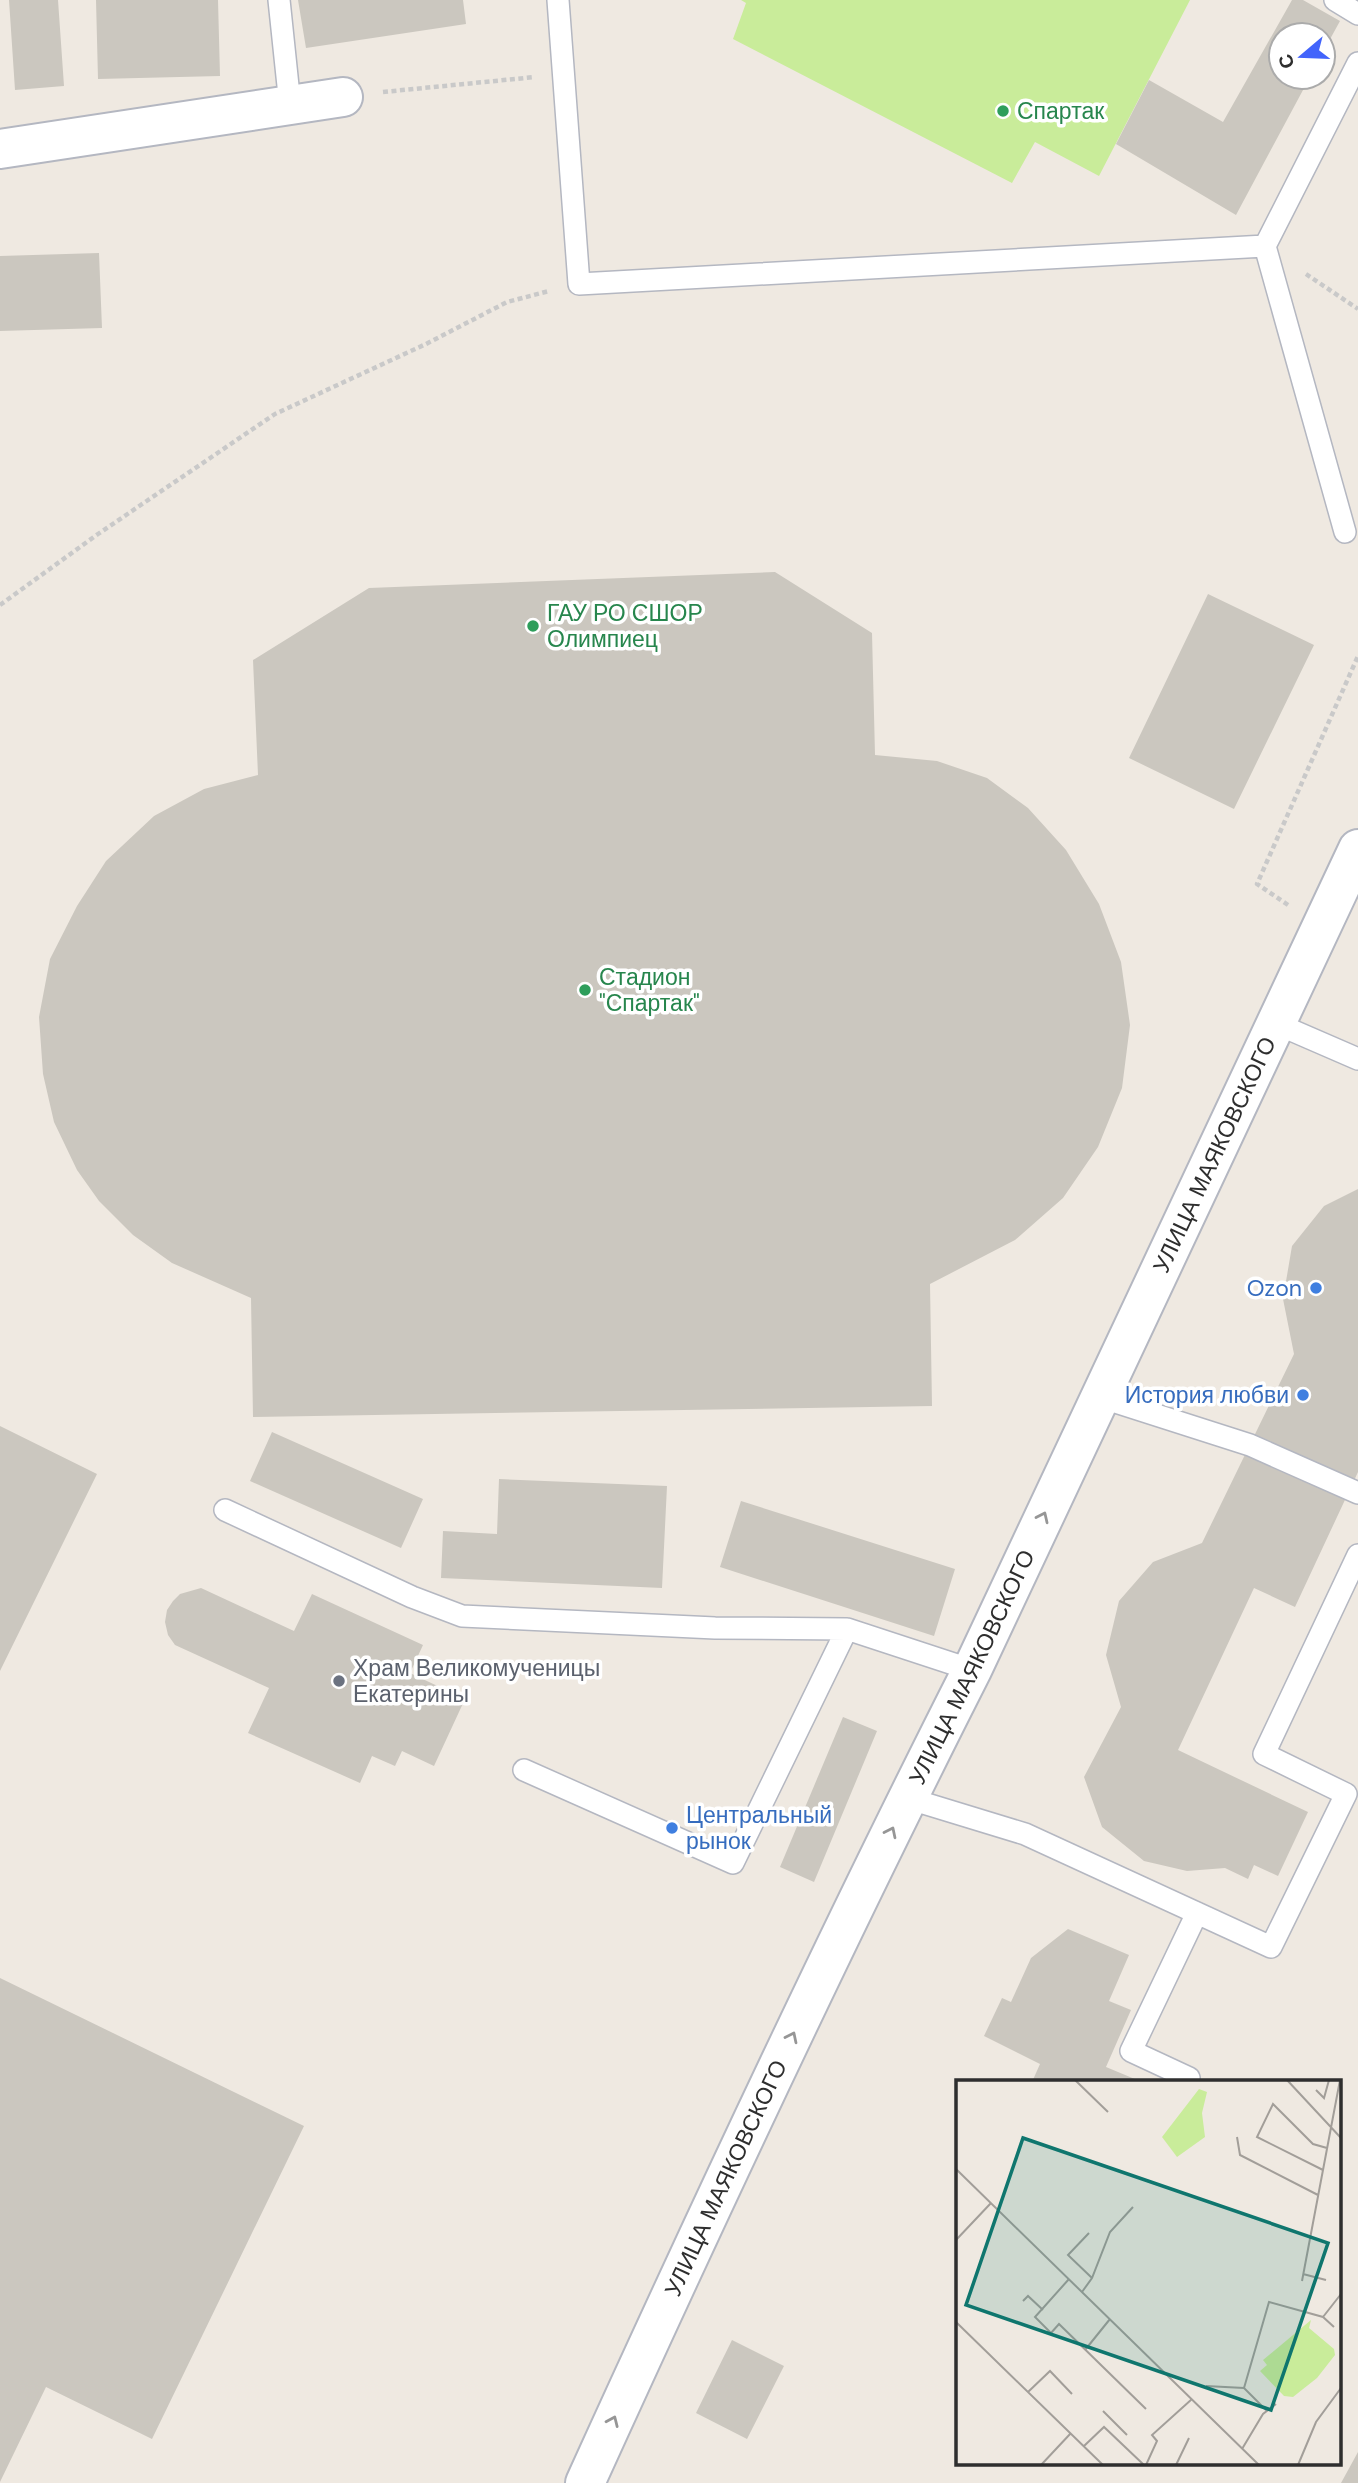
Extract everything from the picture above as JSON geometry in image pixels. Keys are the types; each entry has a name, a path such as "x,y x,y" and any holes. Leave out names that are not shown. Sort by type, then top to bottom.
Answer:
{"street":[{"path":"0,149 343,97"},
{"name":"УЛИЦА МАЯКОВСКОГО","path":"585,2483 692,2246 907,1798 972,1670 1358,849"}],"lane":[{"path":"279,0 290,105"},
{"path":"558,0 579,284 1265,246"},
{"path":"1335,0 1358,14"},
{"path":"1345,532 1265,246 1358,63"},
{"path":"1275,1023 1358,1059"},
{"path":"1100,1397 1250,1445 1358,1493"},
{"path":"225,1510 412,1597 462,1616 715,1629 847,1629 972,1670"},
{"path":"907,1798 1025,1834 1271,1947 1346,1794 1264,1754 1358,1555"},
{"path":"524,1770 733,1863 847,1629"},
{"path":"1189,2078 1131,2051 1197,1913"}],"path":[{"path":"383,92 564,74"},
{"path":"1265,246 1358,309"},
{"path":"0,605 163,489 275,414 426,344 508,302 579,284"},
{"path":"1294,910 1257,884 1358,656"}],"green space":[{"name":"Спартак","path":"741,0 1190,0 1099,176 1035,142 1012,183 733,39 746,3"}],"building":[{"path":"9,0 58,0 64,86 15,90"},
{"path":"96,0 218,0 220,76 98,79"},
{"path":"298,0 463,0 466,24 306,48"},
{"path":"1292,0 1303,0 1340,21 1337,26 1337,21 1280,21"},
{"path":"1267,44 1267,91 1302,91 1236,215 1116,144 1149,80 1223,122"},
{"path":"99,253 102,328 0,331 0,256"},
{"name":"Стадион \"Спартак\"","path":"775,572 872,633 875,755 937,761 987,778 1028,808 1066,850 1099,904 1121,962 1130,1025 1122,1088 1098,1147 1063,1198 1015,1240 930,1284 932,1406 253,1417 251,1298 172,1263 133,1235 99,1201 77,1170 54,1122 43,1074 39,1017 50,959 77,906 106,861 154,816 204,789 258,775 253,660 369,588"},
{"path":"1208,594 1314,645 1234,809 1129,758"},
{"path":"1358,1189 1358,1472 1295,1607 1254,1588 1178,1750 1308,1812 1278,1876 1254,1865 1248,1879 1225,1868 1187,1871 1144,1861 1102,1827 1084,1777 1121,1707 1106,1655 1119,1601 1153,1562 1202,1543 1294,1354 1283,1299 1292,1246 1324,1206"},
{"path":"0,1426 97,1474 0,1671"},
{"path":"272,1432 423,1499 401,1548 250,1481"},
{"path":"499,1479 667,1486 662,1588 441,1578 443,1531 497,1534"},
{"path":"741,1501 955,1569 934,1636 720,1567"},
{"name":"Храм Великомученицы Екатерины","path":"201,1588 294,1631 312,1594 423,1645 410,1673 465,1699 434,1766 402,1751 395,1766 372,1756 360,1783 248,1733 269,1688 175,1645 168,1635 165,1622 167,1610 173,1601 180,1594"},
{"path":"843,1717 877,1731 814,1882 780,1867"},
{"path":"1068,1929 1129,1955 1109,2001 1131,2010 1106,2067 1137,2080 1033,2080 1040,2064 984,2036 1002,1998 1011,2002 1031,1958"},
{"path":"0,1978 304,2126 152,2439 46,2387 0,2482"},
{"path":"732,2340 784,2366 747,2439 696,2413"},
{"path":"1358,2452 1358,2483 1341,2483"}],"place":[{"name":"Спартак","path":"1003,111"},
{"name":"ГАУ РО СШОР Олимпиец","path":"533,626"},
{"name":"Стадион \"Спартак\"","path":"585,990"},
{"name":"Ozon","path":"1316,1288"},
{"name":"История любви","path":"1303,1395"},
{"name":"Храм Великомученицы Екатерины","path":"339,1681"},
{"name":"Центральный рынок","path":"672,1828"}]}
